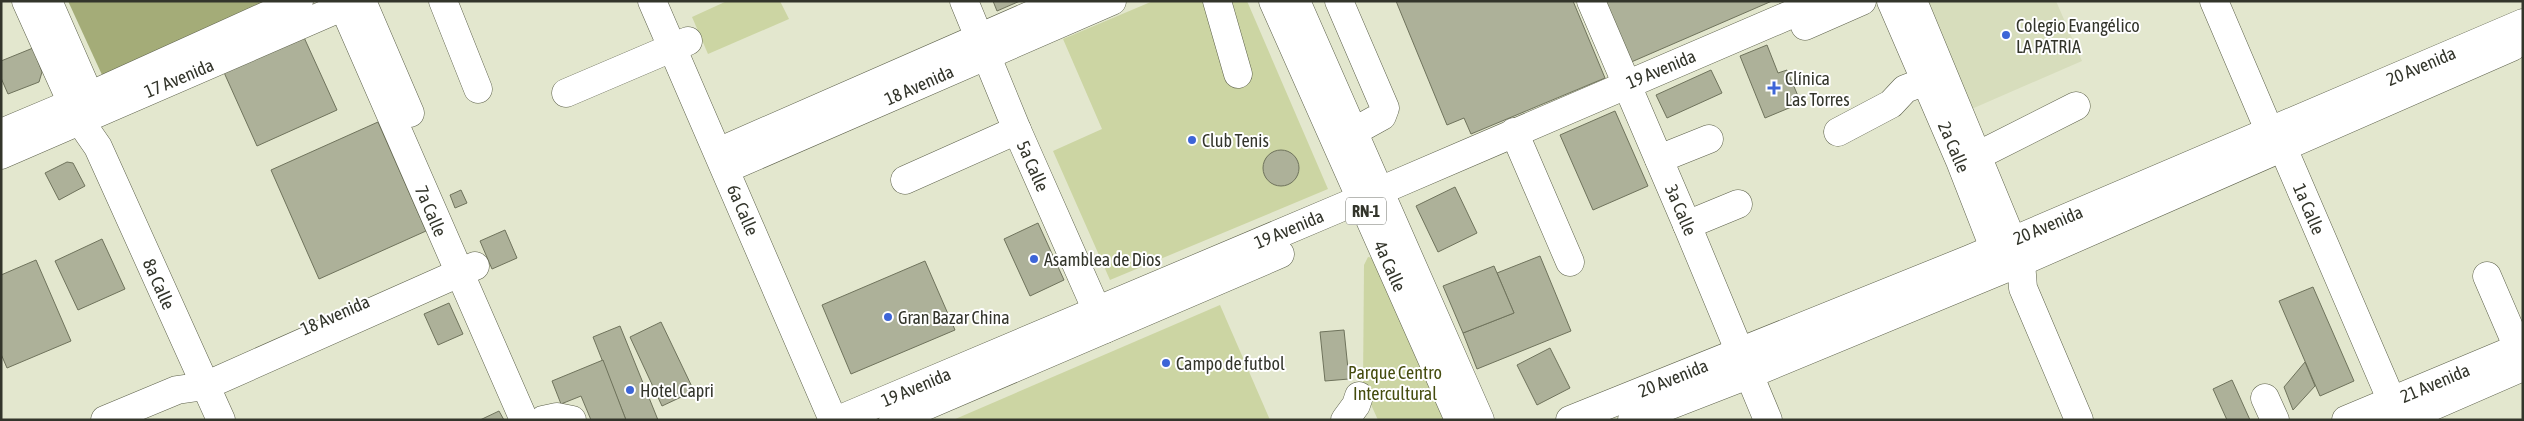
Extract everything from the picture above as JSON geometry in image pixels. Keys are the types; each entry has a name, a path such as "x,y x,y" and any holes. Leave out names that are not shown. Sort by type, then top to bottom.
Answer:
{"street":[{"name":"8a Calle","path":"26,1 84,109"},
{"name":"8a Calle","path":"48,1 98,147 221,420"},
{"name":"17 Avenida","path":"1,155 84,109 299,1"},
{"path":"444,1 478,89"},
{"name":"6a Calle","path":"652,1 680,45 841,419"},
{"name":"6a Calle","path":"672,1 680,45"},
{"name":"5a Calle","path":"964,1 990,44 1108,317"},
{"name":"5a Calle","path":"980,1 990,44 1017,130 1108,317"},
{"name":"18 Avenida","path":"990,44 1063,1"},
{"name":"18 Avenida","path":"729,157 990,44 1112,1"},
{"path":"1217,1 1238,74"},
{"name":"4a Calle","path":"1273,1 1480,420"},
{"name":"4a Calle","path":"1296,1 1353,132 1373,204 1459,420"},
{"path":"1339,1 1385,108 1382,116 1353,132"},
{"name":"3a Calle","path":"1590,1 1659,159 1768,420"},
{"name":"19 Avenida","path":"841,419 1108,317 1373,204 1630,91 1822,1"},
{"name":"19 Avenida","path":"1630,91 1862,1"},
{"name":"2a Calle","path":"1891,1 1926,81 2011,262 2079,420"},
{"name":"2a Calle","path":"1914,1 1979,155 2011,262"},
{"name":"1a Calle","path":"2214,1 2398,414"},
{"name":"17 Avenida","path":"1,133 84,109 350,3"},
{"name":"7a Calle","path":"350,3 464,264 524,420"},
{"name":"20 Avenida","path":"1570,420 1743,363 2011,262 2523,23"},
{"name":"20 Avenida","path":"2276,139 2523,43"},
{"path":"566,93 680,45"},
{"path":"1838,132 1891,104 1905,89 1926,81"},
{"path":"1979,155 2076,106"},
{"path":"905,180 1017,130"},
{"path":"1659,159 1709,139"},
{"path":"1517,140 1570,262"},
{"path":"1687,225 1738,204"},
{"name":"18 Avenida","path":"105,420 203,380 464,264"},
{"name":"7a Calle","path":"464,264 543,420"},
{"path":"2487,276 2521,354"},
{"name":"19 Avenida","path":"893,420 1108,317"},
{"name":"21 Avenida","path":"2346,420 2398,414 2521,354"},
{"name":"20 Avenida","path":"1635,419 1743,363"},
{"path":"1345,420 1356,405 1359,396"},
{"path":"543,420 557,417 572,420"}],"shaded area":[{"path":"68,1 267,1 103,77"},
{"name":"Colegio Evangélico LA PATRIA","path":"1926,1 2056,1 2082,61 1967,111 1962,84"}],"green space":[{"path":"727,1 780,1 789,19 708,54 692,17"},
{"name":"Club Tenis","path":"1153,1 1247,1 1328,189 1110,280 1053,151 1102,129 1063,39"},
{"name":"Parque Centro Intercultural","path":"1368,257 1373,258 1446,420 1378,420 1363,387 1364,265"},
{"name":"Campo de futbol","path":"1220,305 1270,420 953,420"}],"building":[{"path":"993,1 1020,1 997,11"},
{"path":"1396,1 1573,1 1605,78 1471,134 1464,118 1447,125"},
{"path":"1603,1 1772,1 1629,63"},
{"path":"302,33 337,110 257,146 222,68"},
{"name":"Clínica Las Torres","path":"1767,45 1778,73 1787,70 1801,103 1765,118 1740,56"},
{"path":"33,48 42,72 39,82 8,94 1,78 1,61"},
{"path":"1711,70 1722,93 1667,118 1656,95"},
{"path":"1615,111 1648,186 1593,210 1560,135"},
{"path":"378,122 426,231 319,279 271,170"},
{"path":"1281,150 1288,151 1294,155 1298,161 1298,175 1294,181 1288,185 1281,186 1274,185 1268,181 1264,175 1263,168 1264,161 1268,155 1274,151"},
{"path":"67,162 73,163 85,186 59,200 45,173"},
{"path":"1455,187 1477,233 1438,252 1416,206"},
{"path":"461,190 467,203 455,208 450,195"},
{"name":"Asamblea de Dios","path":"1038,223 1064,280 1030,296 1004,239"},
{"path":"505,230 517,258 492,269 480,241"},
{"path":"102,239 125,289 78,310 55,261"},
{"path":"1540,256 1571,331 1477,369 1463,333 1514,313 1497,273"},
{"path":"36,260 71,341 7,368 1,354 1,275"},
{"name":"Gran Bazar China","path":"925,261 955,330 851,374 822,305"},
{"path":"1494,266 1514,313 1463,333 1443,286"},
{"path":"2313,287 2354,381 2320,396 2279,301"},
{"path":"449,303 463,334 438,345 424,314"},
{"path":"661,322 694,391 662,406 630,337"},
{"name":"Hotel Capri","path":"620,326 658,420 626,420 593,337"},
{"path":"1344,330 1349,379 1325,381 1320,332"},
{"path":"1550,348 1570,388 1537,405 1517,365"},
{"path":"603,360 626,420 591,420 581,396 561,404 552,381"},
{"path":"2305,362 2315,386 2293,410 2284,387"},
{"path":"2232,380 2250,420 2227,420 2213,389"},
{"path":"499,411 504,420 480,420"}],"place":[{"name":"Colegio Evangélico LA PATRIA","path":"2006,35"},
{"name":"Clínica Las Torres","path":"1774,88"},
{"name":"Club Tenis","path":"1192,140"},
{"name":"Asamblea de Dios","path":"1034,259"},
{"name":"Gran Bazar China","path":"888,317"},
{"name":"Campo de futbol","path":"1166,363"},
{"name":"Hotel Capri","path":"630,390"}]}
